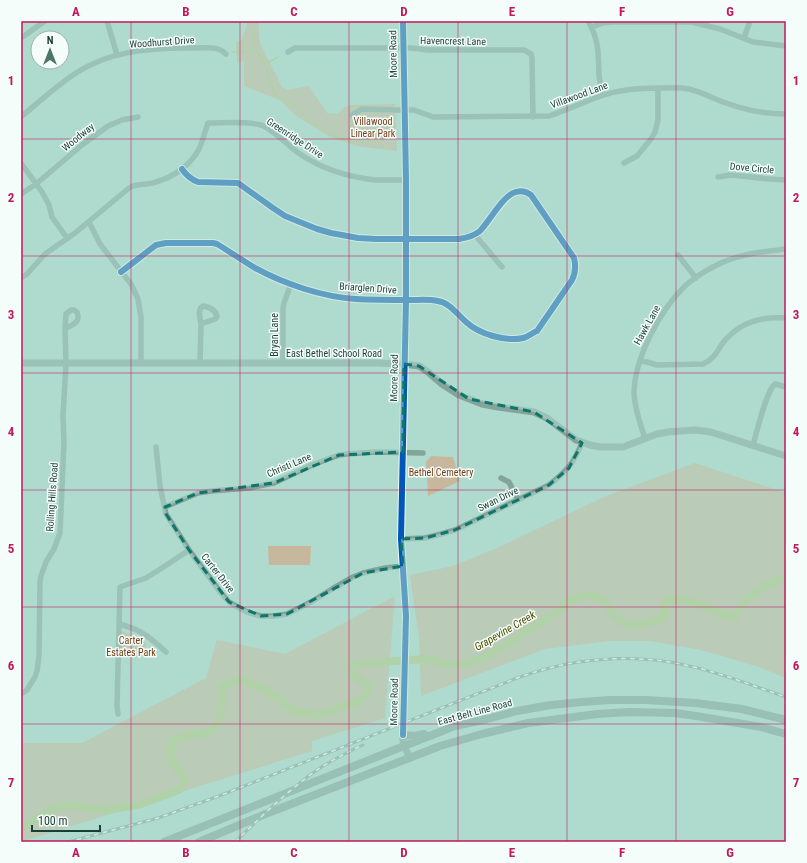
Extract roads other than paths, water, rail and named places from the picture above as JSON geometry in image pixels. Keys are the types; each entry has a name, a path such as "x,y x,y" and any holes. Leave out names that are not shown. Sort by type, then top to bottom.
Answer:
{"main road":[{"name":"East Belt Line Road","path":"164,842 177,840 455,726 517,711 551,705 610,700 646,700 695,703 742,709 786,720"},
{"path":"675,702 675,713"},
{"path":"199,842 447,744 528,723 597,714 630,712 675,713 761,727 786,734"},
{"path":"403,735 416,736 440,728 455,726"}],"street":[{"path":"21,38 45,21"},
{"path":"108,21 117,55"},
{"name":"Moore Road","path":"403,21 406,180 406,300 401,539 406,616 403,735 404,746 410,758"},
{"path":"588,21 592,27 599,50 599,78 603,95"},
{"path":"744,38 750,21"},
{"path":"592,27 612,22 692,22 720,29 753,42 786,46"},
{"name":"Woodhurst Drive","path":"21,117 61,83 77,72 117,55 145,50 177,48 218,48 226,54"},
{"name":"Havencrest Lane","path":"288,52 295,48 524,50 531,54 532,58 533,116"},
{"name":"Villawood Lane","path":"352,115 362,109 418,111 433,117 549,116 618,90 637,88 689,89 750,111 786,114"},
{"path":"624,163 637,156 655,132 658,120 658,88"},
{"name":"Woodway","path":"21,194 36,184 82,145 108,126 122,120 138,117"},
{"name":"Greenridge Drive","path":"21,278 27,274 45,254 88,222 129,188 134,185 154,183 170,177 182,169 193,158 199,149 208,123 253,123 262,125 300,154 316,164 358,177 376,180 406,180"},
{"path":"21,163 46,200 52,217 67,238"},
{"path":"182,169 187,176 198,182 238,183 285,216 318,230 331,233 376,240 459,240 475,234 502,267"},
{"name":"Dove Circle","path":"718,177 731,175 786,180"},
{"name":"Briarglen Drive","path":"121,272 156,245 166,243 213,243 256,268 291,284 312,291 345,298 381,300 436,300 443,302 470,325 487,334 500,338 523,338 531,335 536,331 572,280 576,270 574,258 532,195 526,192 517,191 508,196 479,232 475,234"},
{"path":"88,222 100,244 131,284 138,299 140,309 141,363"},
{"name":"Hawk Lane","path":"646,438 640,425 634,395 637,372 642,353 661,316 685,286 716,265 736,257 786,249"},
{"path":"678,255 696,278"},
{"name":"Bryan Lane","path":"283,363 284,304 291,284"},
{"path":"640,360 657,365 703,364 715,356 729,337 745,324 763,318 786,318"},
{"path":"200,363 201,324"},
{"name":"Rolling Hills Road","path":"21,694 27,690 38,670 40,582 46,562 54,549 60,533 66,363 64,328"},
{"name":"East Bethel School Road","path":"21,363 404,364 419,366 451,390 482,404 534,412 547,418 576,440 590,445 600,447 623,447 657,434 695,430 711,432 786,456"},
{"path":"753,445 764,406 772,387 775,384 786,387"},
{"name":"Swan Drive","path":"401,539 425,538 454,530 549,484 569,468 576,458 582,443"},
{"name":"Carter Drive","path":"156,447 160,486 166,514 189,550 221,593 229,602 241,609 261,616 287,614 363,573 403,566"},
{"name":"Christi Lane","path":"165,507 198,493 249,488 274,483 312,465 339,455 403,452 423,453"},
{"path":"501,478 509,482 518,500"},
{"path":"118,714 120,587 146,578 189,550"},
{"path":"119,624 129,626 143,633 166,652"}],"waterway":[{"path":"253,21 255,46 265,65 274,92 277,96 290,102 311,122 333,136 365,143 383,137 395,136"},
{"path":"233,52 257,51"},
{"path":"266,64 278,57"},
{"name":"Grapevine Creek","path":"21,828 59,806 70,805 105,810 138,805 179,790 185,782 184,778 171,761 171,742 182,737 209,732 218,724 222,708 222,688 228,683 244,680 262,688 296,712 318,715 352,704 367,695 368,687 351,672 354,664 425,659 452,665 480,660 548,618 572,599 587,595 595,595 605,603 619,621 631,625 644,624 664,617 664,605 668,600 678,599 735,617 743,604 756,592 763,587 786,577"}],"railway":[{"path":"68,842 158,818 219,796 517,678 563,665 592,660 618,659 645,659 672,662 710,671 786,697"},
{"path":"235,842 297,785 320,768 363,745"}],"park label":[{"name":"Villawood Linear Park","path":"373,126"},
{"name":"Bethel Cemetery","path":"441,472"},
{"name":"Carter Estates Park","path":"131,646"}]}
